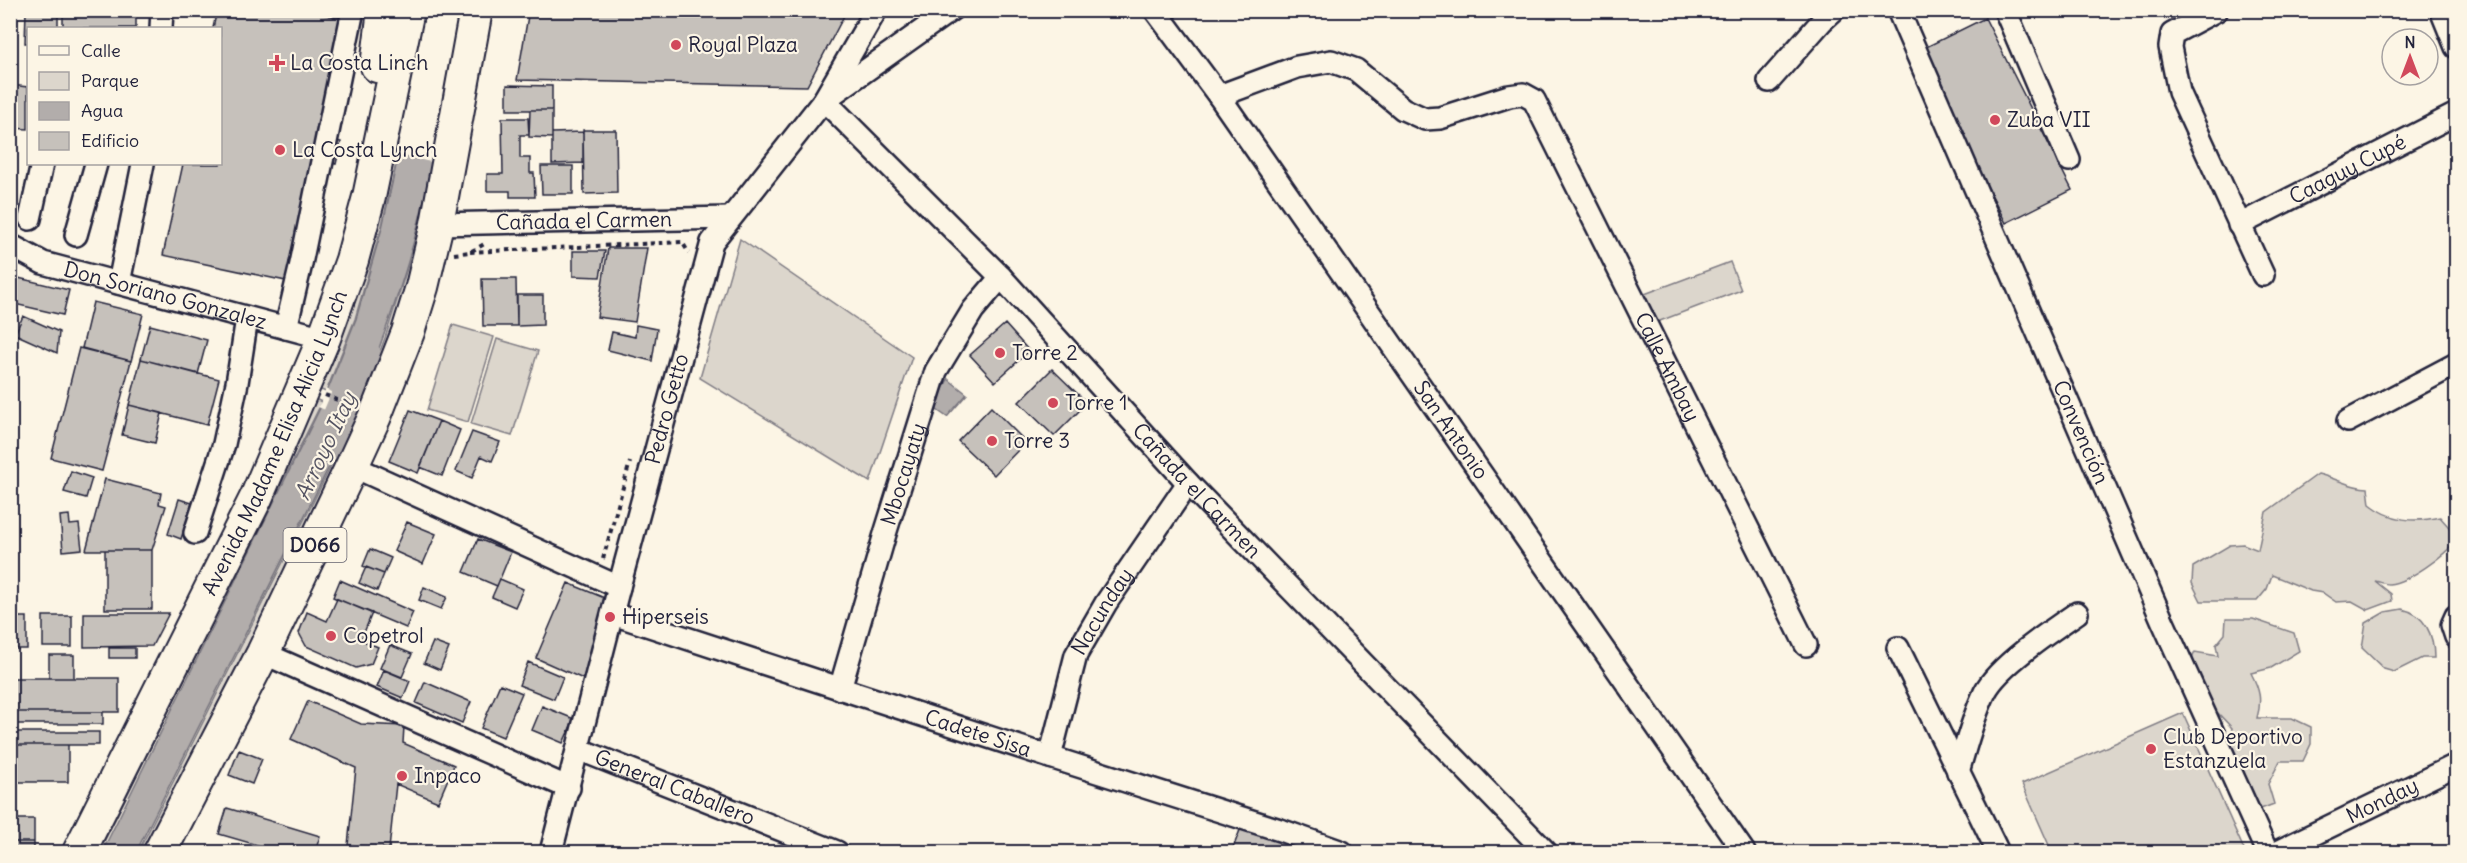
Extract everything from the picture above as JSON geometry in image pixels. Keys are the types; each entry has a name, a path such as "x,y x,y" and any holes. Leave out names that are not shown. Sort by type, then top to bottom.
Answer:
{"highway":[{"path":"381,140 374,112 384,10"},
{"name":"Avenida Madame Elisa Alicia Lynch","path":"79,852 256,498 324,338 352,260 381,140 408,10"},
{"name":"D066","path":"160,852 263,653 375,416 408,332 422,287 437,224 450,153 482,14"}],"street":[{"path":"160,27 162,10"},
{"path":"286,328 302,264 352,10"},
{"name":"Pedro Getto","path":"551,852 619,587 712,243 824,100 876,10"},
{"path":"824,100 951,10"},
{"name":"San Antonio","path":"1155,10 1219,96 1744,852"},
{"path":"1769,81 1834,10"},
{"name":"Convención","path":"1898,10 2153,601 2267,852"},
{"path":"2005,10 2069,160"},
{"path":"2217,10 2172,34 2169,47 2179,92 2263,275"},
{"path":"2441,10 2457,47"},
{"name":"Calle Ambay","path":"1219,96 1297,67 1331,61 1356,70 1403,109 1425,118 1440,118 1509,96 1523,94 1534,100 1806,645"},
{"name":"Cañada el Carmen","path":"824,100 1001,277 1188,483 1546,852"},
{"name":"Caaguy Cupé","path":"2240,225 2457,114"},
{"path":"30,219 42,165"},
{"path":"76,235 96,165"},
{"path":"119,284 144,165"},
{"name":"Cañada el Carmen","path":"437,224 730,218"},
{"name":"Don Soriano Gonzalez","path":"10,244 43,263 324,338"},
{"name":"Mbocayaty","path":"840,689 936,371 973,310 1001,277"},
{"path":"195,533 224,444 237,383 246,318"},
{"path":"2348,421 2457,364"},
{"path":"352,466 619,587"},
{"name":"Ñacunday","path":"1050,757 1076,655 1106,603 1188,483"},
{"path":"1958,772 1971,727 1986,690 2010,664 2041,637 2077,613"},
{"name":"Cadete Sisa","path":"613,614 1342,852"},
{"path":"1898,648 1998,852"},
{"path":"263,653 569,788"},
{"name":"General Caballero","path":"578,748 837,852"},
{"name":"Monday","path":"2277,852 2457,765"}],"path":[{"path":"470,252 682,243 690,254 687,265"},
{"path":"323,394 359,409"},
{"path":"600,566 632,455"}],"green space":[{"path":"419,11 427,11 399,151 380,234 369,232"},
{"path":"368,235 379,236 355,319 326,392 316,388"},
{"path":"740,239 912,357 870,482 700,378"},
{"path":"415,243 422,244 366,408 359,406 385,338"},
{"path":"1730,262 1741,290 1652,324 1642,295"},
{"path":"453,325 494,337 468,422 427,410"},
{"path":"497,339 538,351 512,436 471,424"},
{"path":"312,398 322,402 99,852 92,852"},
{"path":"354,420 360,422 150,852 138,852"},
{"path":"2318,474 2368,488 2370,504 2386,514 2412,520 2440,517 2456,535 2456,541 2435,561 2406,579 2389,584 2375,581 2391,594 2392,601 2368,610 2352,601 2336,602 2323,593 2311,591 2272,575 2267,589 2257,601 2201,601 2192,583 2193,567 2230,545 2243,544 2258,550 2266,512"},
{"path":"2402,609 2417,616 2427,627 2434,649 2434,658 2422,658 2394,672 2384,669 2362,648 2366,623 2385,612"},
{"path":"2226,619 2253,619 2294,633 2299,651 2271,668 2251,673 2259,695 2257,718 2292,718 2311,727 2311,744 2303,761 2280,761 2268,784 2274,804 2258,810 2229,745 2232,728 2184,677 2195,652 2218,656 2216,645 2225,634"},
{"name":"Club Deportivo Estanzuela","path":"2183,713 2245,852 2052,852 2022,784"}],"water":[{"path":"461,11 417,231 397,298 358,405 351,402 348,410 355,414 136,852 102,852 323,402 347,411 350,402 327,392 356,319 382,228 420,59"},
{"path":"948,379 967,394 947,417 934,408"}],"pier":[{"path":"426,10 464,10 435,163 396,154"},
{"path":"325,389 362,404 359,408 353,406 351,409 358,413 355,422 318,407 323,399 345,407 347,403 325,395"}],"building":[{"path":"63,10 136,10 136,27 63,27"},
{"name":"La Costa Lynch","path":"217,10 305,10 343,19 317,136 341,142 336,164 313,159 286,281 163,255 183,165 222,165 222,27 213,27"},
{"name":"Royal Plaza","path":"529,10 847,10 807,86 517,80"},
{"path":"26,11 58,12 58,27 27,27 27,43 25,43"},
{"name":"Zuba VII","path":"1985,18 2072,190 2006,223 1918,51"},
{"path":"10,85 27,87 27,129 10,128"},
{"path":"507,85 552,86 552,110 507,110"},
{"path":"530,110 552,110 552,138 529,137"},
{"path":"502,118 528,118 529,135 520,135 520,158 530,158 530,173 534,173 535,197 510,197 510,191 487,191 487,174 503,174"},
{"path":"583,130 616,130 617,193 584,194"},
{"path":"583,132 583,163 552,164 552,133"},
{"path":"541,166 573,166 573,194 542,194"},
{"path":"608,248 647,248 635,322 597,317"},
{"path":"573,251 605,251 600,277 573,276"},
{"path":"10,276 69,290 63,315 10,303"},
{"path":"482,279 516,279 517,326 483,326"},
{"path":"517,295 543,295 543,325 517,326"},
{"path":"93,302 143,314 131,361 82,348"},
{"path":"23,316 59,332 57,353 15,334"},
{"name":"Torre 2","path":"1005,324 1029,351 995,382 970,355"},
{"path":"150,325 207,340 198,374 141,359"},
{"path":"636,325 657,329 652,361 608,350 612,332 635,337"},
{"path":"79,348 131,361 102,471 51,458"},
{"path":"141,359 219,379 207,425 129,405"},
{"name":"Torre 1","path":"1052,369 1087,403 1054,436 1019,402"},
{"path":"129,405 162,413 155,443 122,435"},
{"name":"Torre 3","path":"991,407 1026,442 994,475 958,441"},
{"path":"410,410 439,421 418,473 389,461"},
{"path":"439,421 460,430 442,476 420,467"},
{"path":"472,432 500,442 492,461 481,456 472,478 456,471"},
{"path":"71,471 92,478 86,498 64,492"},
{"path":"105,479 161,493 159,504 166,506 152,550 86,550"},
{"path":"179,499 192,503 181,539 168,534"},
{"path":"69,515 70,525 79,524 82,549 63,551 60,516"},
{"path":"407,522 436,534 423,564 394,551"},
{"path":"478,539 511,552 497,586 464,572"},
{"path":"370,549 391,558 384,574 363,566"},
{"path":"105,550 152,550 152,609 105,609"},
{"path":"366,567 384,574 377,591 359,583"},
{"path":"500,579 523,589 515,607 492,597"},
{"path":"340,580 413,612 406,628 333,597"},
{"path":"568,583 607,599 583,679 536,658"},
{"path":"424,587 447,597 441,609 419,600"},
{"name":"Copetrol","path":"337,599 372,613 361,640 378,647 371,664 356,668 306,646 299,633 307,612 327,621"},
{"path":"84,613 169,613 152,646 84,647"},
{"path":"43,616 72,616 72,647 43,647"},
{"path":"10,617 27,617 27,649 10,649"},
{"path":"433,642 449,648 440,670 424,663"},
{"path":"390,645 412,654 402,677 380,668"},
{"path":"109,648 135,648 135,658 109,658"},
{"path":"49,655 74,655 74,678 49,678"},
{"path":"528,662 563,677 554,699 519,685"},
{"path":"384,670 410,681 403,698 377,687"},
{"path":"10,678 119,678 119,712 10,712"},
{"path":"425,682 471,702 462,723 416,703"},
{"path":"500,684 522,693 503,737 481,728"},
{"name":"Inpaco","path":"308,701 361,724 404,726 403,743 454,765 438,802 396,784 389,849 348,845 356,768 291,739"},
{"path":"542,706 574,719 563,743 532,730"},
{"path":"10,712 103,712 103,724 10,724"},
{"path":"10,732 99,732 99,745 10,745"},
{"path":"10,745 68,745 68,782 10,782"},
{"path":"239,750 262,759 252,784 229,775"},
{"path":"227,808 320,836 315,852 281,852 219,834"},
{"path":"10,819 34,819 34,842 10,842"},
{"path":"1242,825 1313,852 1245,852 1233,848"},
{"path":"10,842 34,842 34,852 10,852"}],"waterway":[{"name":"Arroyo Itay","path":"325,451 365,357"}],"place":[{"name":"Royal Plaza","path":"676,45"},
{"name":"La Costa Linch","path":"277,63"},
{"name":"Zuba VII","path":"1995,120"},
{"name":"La Costa Lynch","path":"280,150"},
{"name":"Torre 2","path":"1000,353"},
{"name":"Torre 1","path":"1053,403"},
{"name":"Torre 3","path":"992,441"},
{"name":"Hiperseis","path":"610,617"},
{"name":"Copetrol","path":"331,636"},
{"name":"Club Deportivo Estanzuela","path":"2151,749"},
{"name":"Inpaco","path":"402,776"}]}
